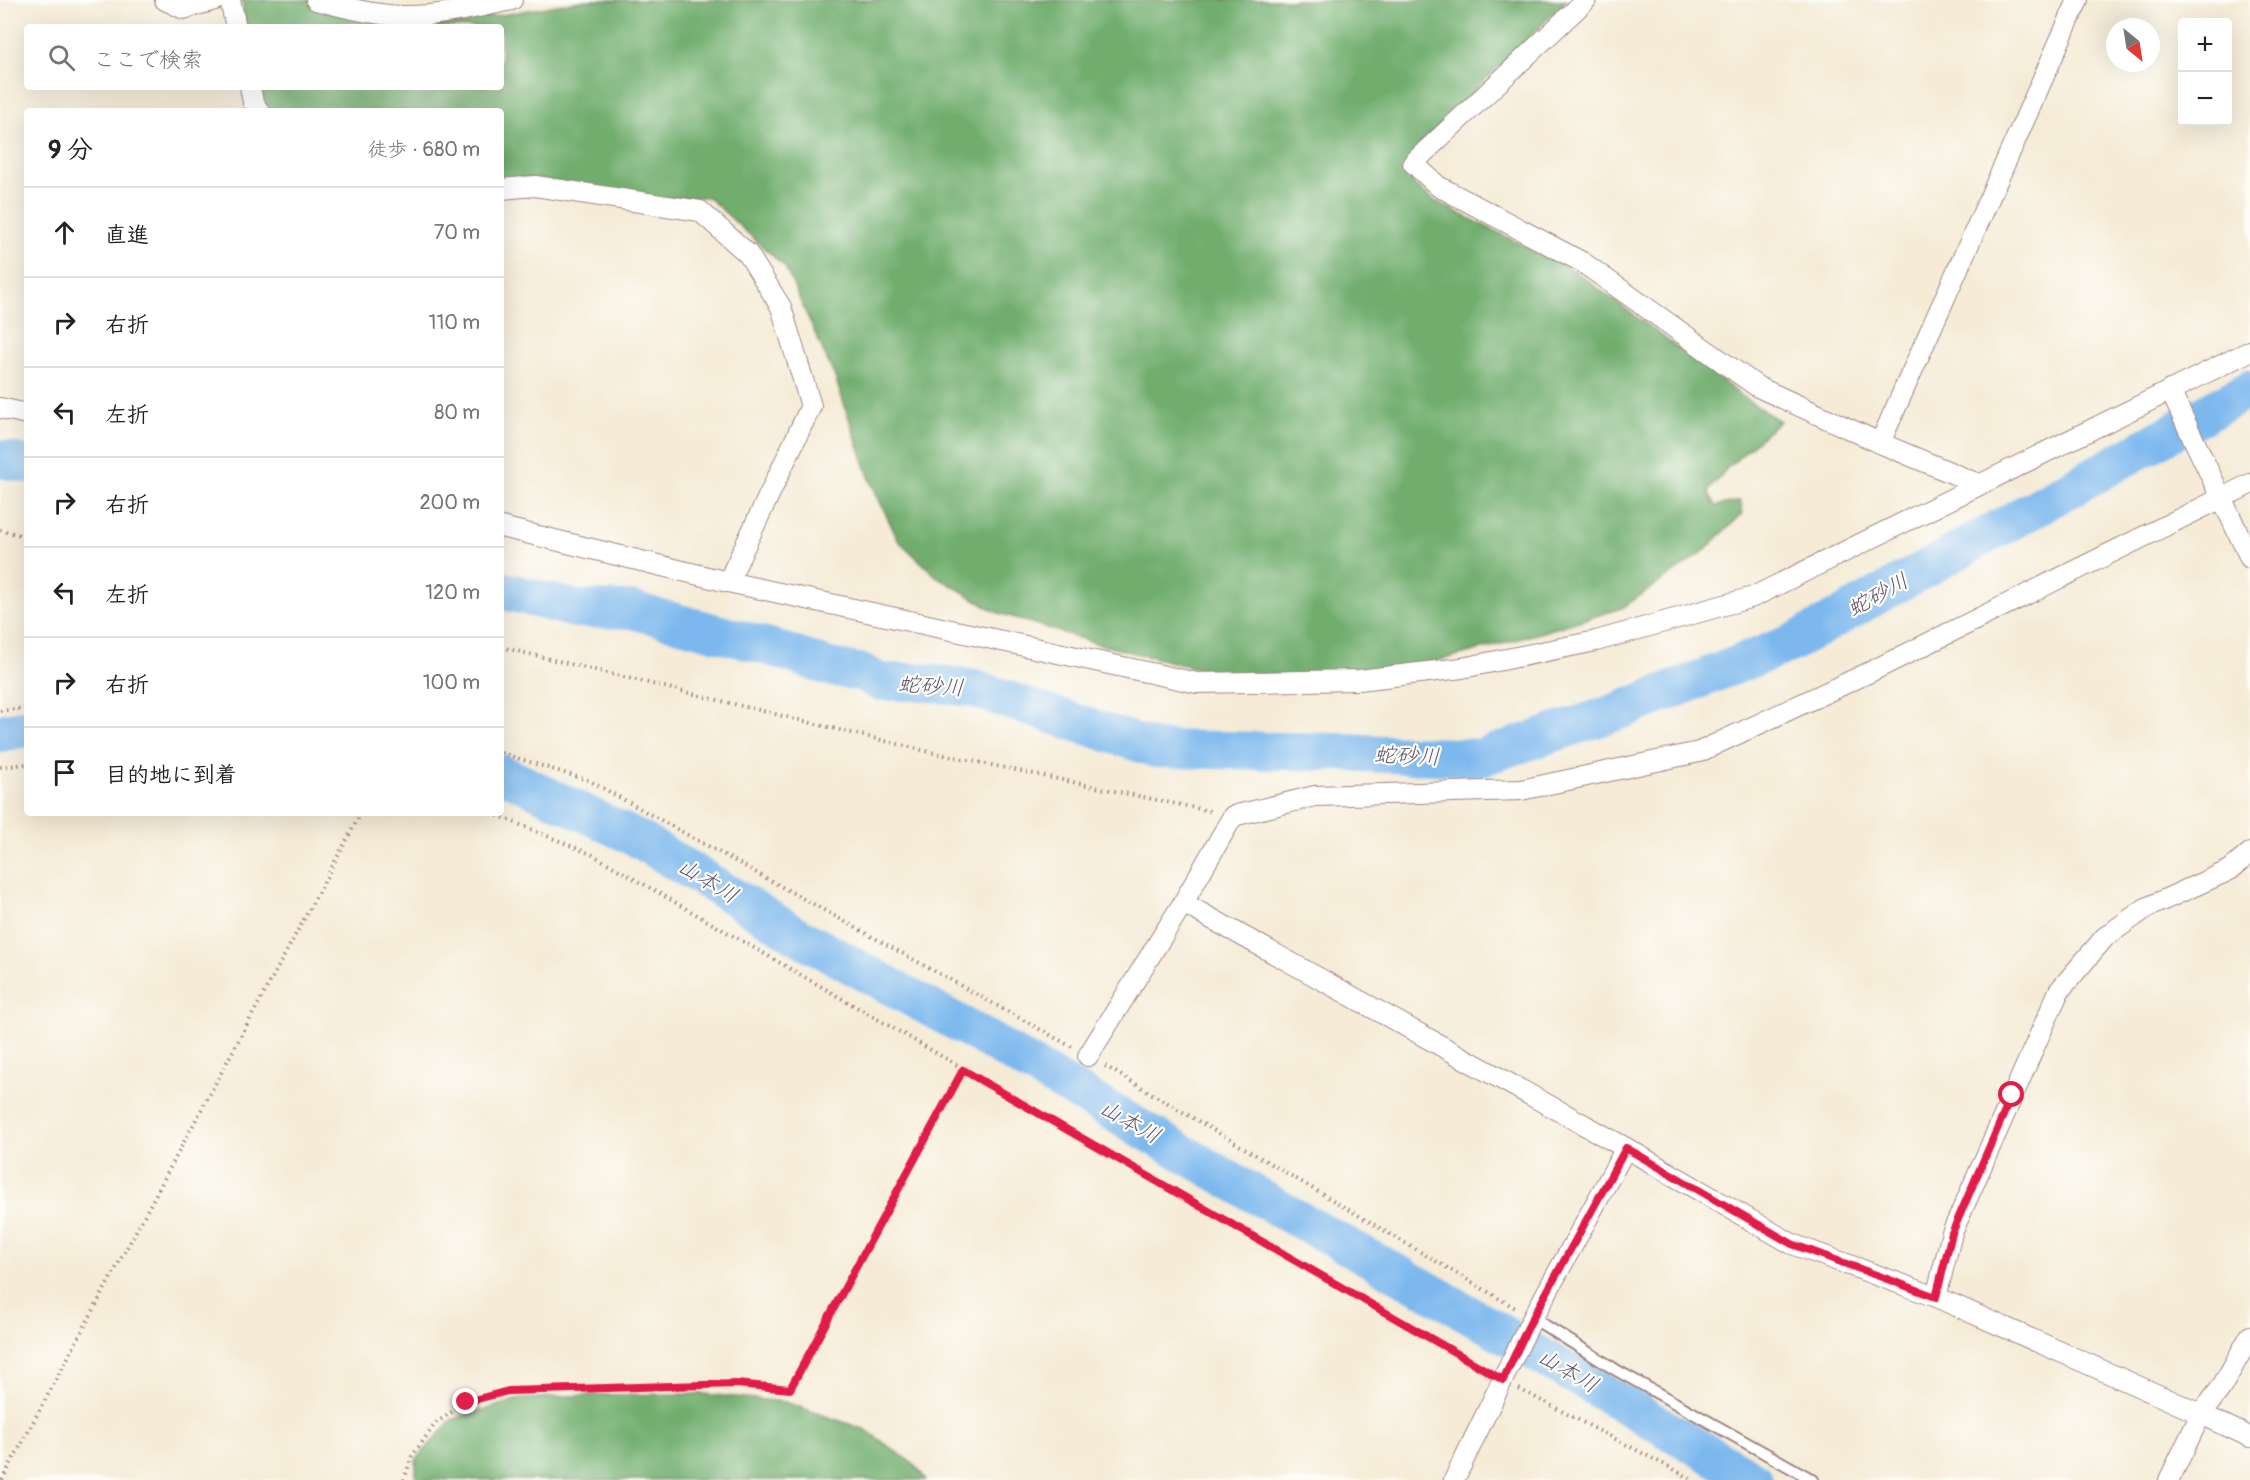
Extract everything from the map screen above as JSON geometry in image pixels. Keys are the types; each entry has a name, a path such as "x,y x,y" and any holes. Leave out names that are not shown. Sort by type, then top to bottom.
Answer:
{"street":[{"path":"165,0 184,9 215,0"},
{"path":"230,0 235,24"},
{"path":"316,0 342,7 402,16 449,12 512,0"},
{"path":"1586,0 1413,163 1438,186 1582,262 1758,387 1978,484"},
{"path":"1880,442 2078,0"},
{"path":"251,90 257,108"},
{"path":"504,189 535,186 700,211 748,254 781,307 811,406 728,582"},
{"path":"504,528 728,582 1197,683 1359,680 1462,668 1596,641 1753,597 2250,351"},
{"path":"2170,390 2250,558"},
{"path":"0,408 24,413"},
{"path":"1088,1056 1183,903 1233,816 1315,796 1521,790 1699,753 1880,667 2250,484"},
{"path":"1936,1297 1952,1233 2059,992 2105,938 2146,908 2230,870 2250,854"},
{"path":"1183,903 1626,1148 1792,1244 1936,1297 2250,1437"},
{"path":"1454,1480 1532,1321 1626,1148"},
{"path":"2169,1480 2201,1414 2221,1388 2250,1336"}],"lane":[{"path":"1532,1321 1813,1480"}],"path":[{"path":"0,530 24,536"},
{"path":"504,648 918,749 1233,816"},
{"path":"0,711 24,708"},
{"path":"504,754 590,781 1088,1056 1532,1321"},
{"path":"0,767 24,764"},
{"path":"2,1480 359,816"},
{"path":"499,816 593,855 963,1070 1694,1480"},
{"path":"404,1480 412,1455 436,1423 466,1402 508,1391 736,1384 790,1389 963,1070"}],"green space":[{"path":"242,0 359,0 430,20 495,16 586,0 1567,0 1420,144 1412,183 1435,201 1575,271 1750,402 1780,421 1728,467 1708,491 1716,506 1740,501 1743,513 1702,553 1622,608 1509,642 1356,682 1217,673 1102,645 996,612 936,576 898,540 870,480 835,377 785,267 708,197 654,199 540,179 504,177 504,108 268,108 261,90 504,90 504,24 245,24"},
{"path":"704,1394 785,1402 866,1430 916,1466 926,1480 416,1480 416,1460 451,1420 519,1399 587,1395"}],"waterway":[{"name":"蛇砂川","path":"504,591 576,609 631,610 770,647 829,667 864,673 879,682 922,682 971,688 1156,749 1340,752 1479,758 1614,713 1792,643 2250,389"},
{"name":"蛇砂川","path":"0,459 24,463"},
{"name":"山本川","path":"0,733 24,729"},
{"name":"山本川","path":"504,774 640,840 798,936 969,1029 1285,1212 1426,1289 1754,1480"}],"route":[{"path":"466,1402 508,1391 736,1384 790,1389 963,1070 1503,1380 1530,1323 1626,1148 1792,1244 1936,1297 1952,1233 2012,1095"}]}
